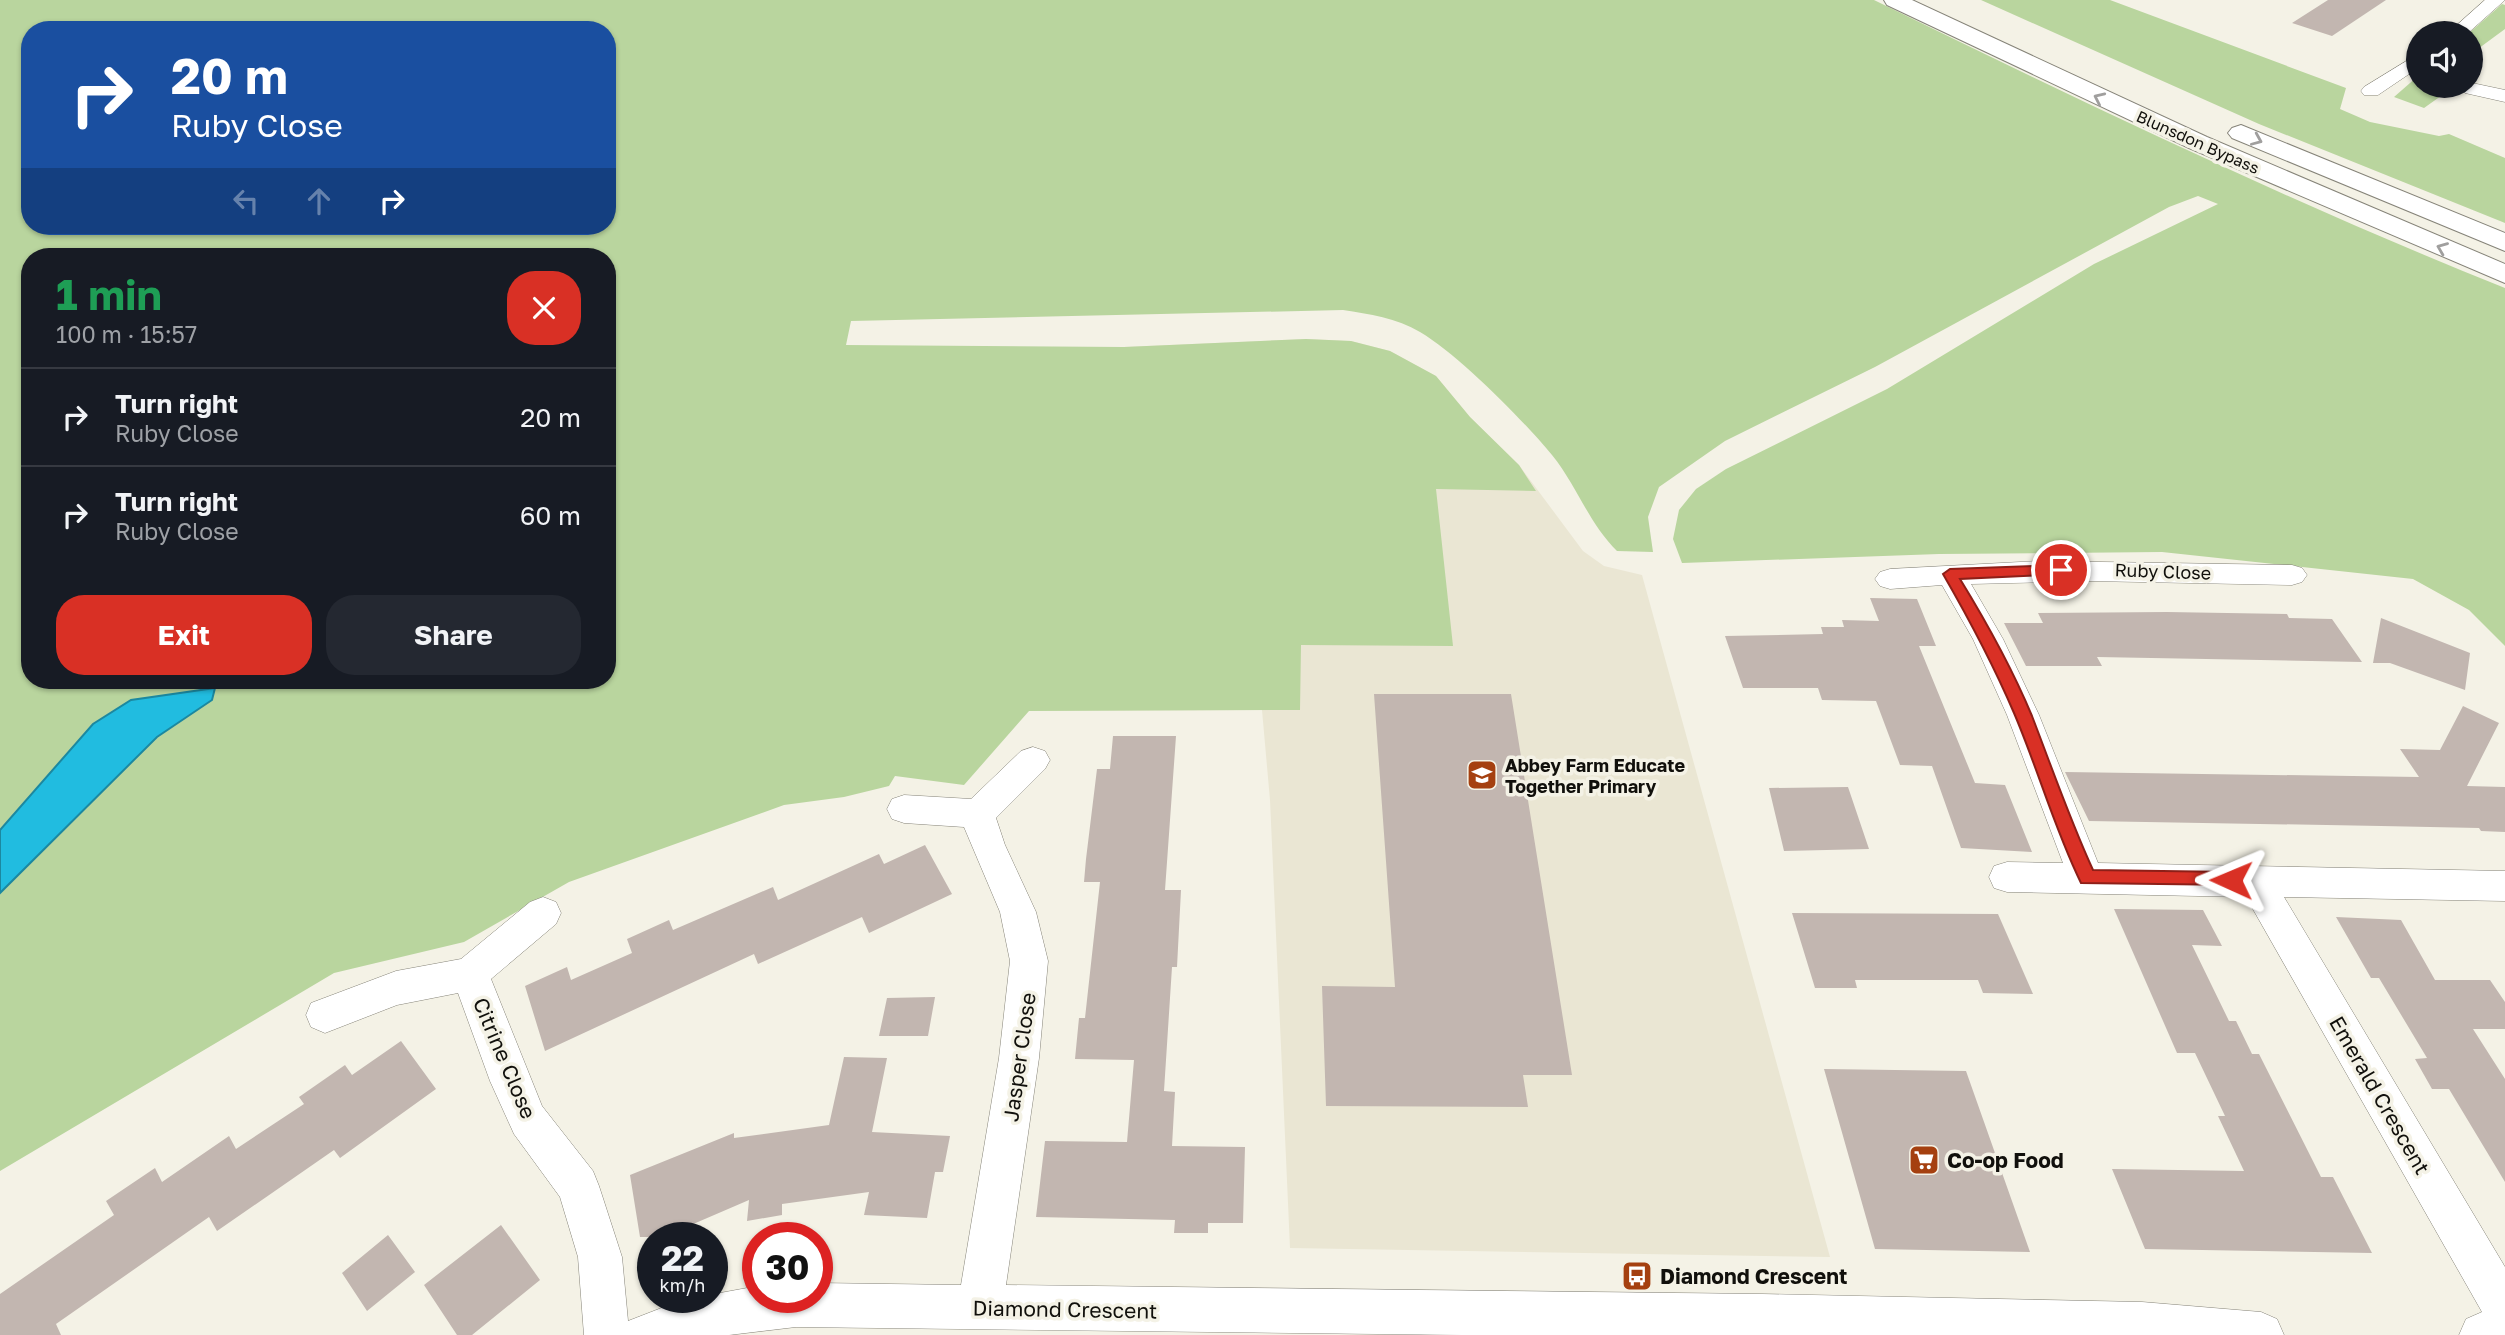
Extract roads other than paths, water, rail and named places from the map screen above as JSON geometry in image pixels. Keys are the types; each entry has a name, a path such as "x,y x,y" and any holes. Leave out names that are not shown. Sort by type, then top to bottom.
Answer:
{"highway":[{"name":"Blunsdon Bypass","path":"1895,0 2189,139 2505,274"},
{"path":"1950,0 2018,33"},
{"name":"Blunsdon Bypass","path":"2218,123 2505,243"}],"street":[{"path":"2471,21 2496,0"},
{"path":"2371,91 2406,68"},
{"path":"2483,91 2505,96"},
{"name":"Ruby Close","path":"1890,579 2117,568 2291,575"},
{"path":"1950,574 1988,639 2023,715 2056,807 2087,878"},
{"path":"904,808 978,814 1033,760"},
{"name":"Jasper Close","path":"978,814 987,845 1018,912 1028,945 1029,961 1019,1058 980,1307"},
{"path":"2007,877 2505,886"},
{"name":"Emerald Crescent","path":"2255,880 2505,1309"},
{"path":"325,1015 396,988 470,974 543,913"},
{"name":"Citrine Close","path":"470,974 510,1081 528,1120 578,1186 600,1257 607,1335"},
{"name":"Diamond Crescent","path":"645,1335 669,1325 738,1310 796,1305 980,1307 1131,1323 2142,1325 2262,1335"},
{"path":"2482,1335 2505,1328"}],"water":[{"path":"215,689 212,700 157,737 0,893 0,830 93,724 131,700"}],"place":[{"name":"Abbey Farm Educate Together Primary","path":"1482,775"},
{"name":"Co-op Food","path":"1924,1160"},
{"name":"Diamond Crescent","path":"1637,1276"}]}
